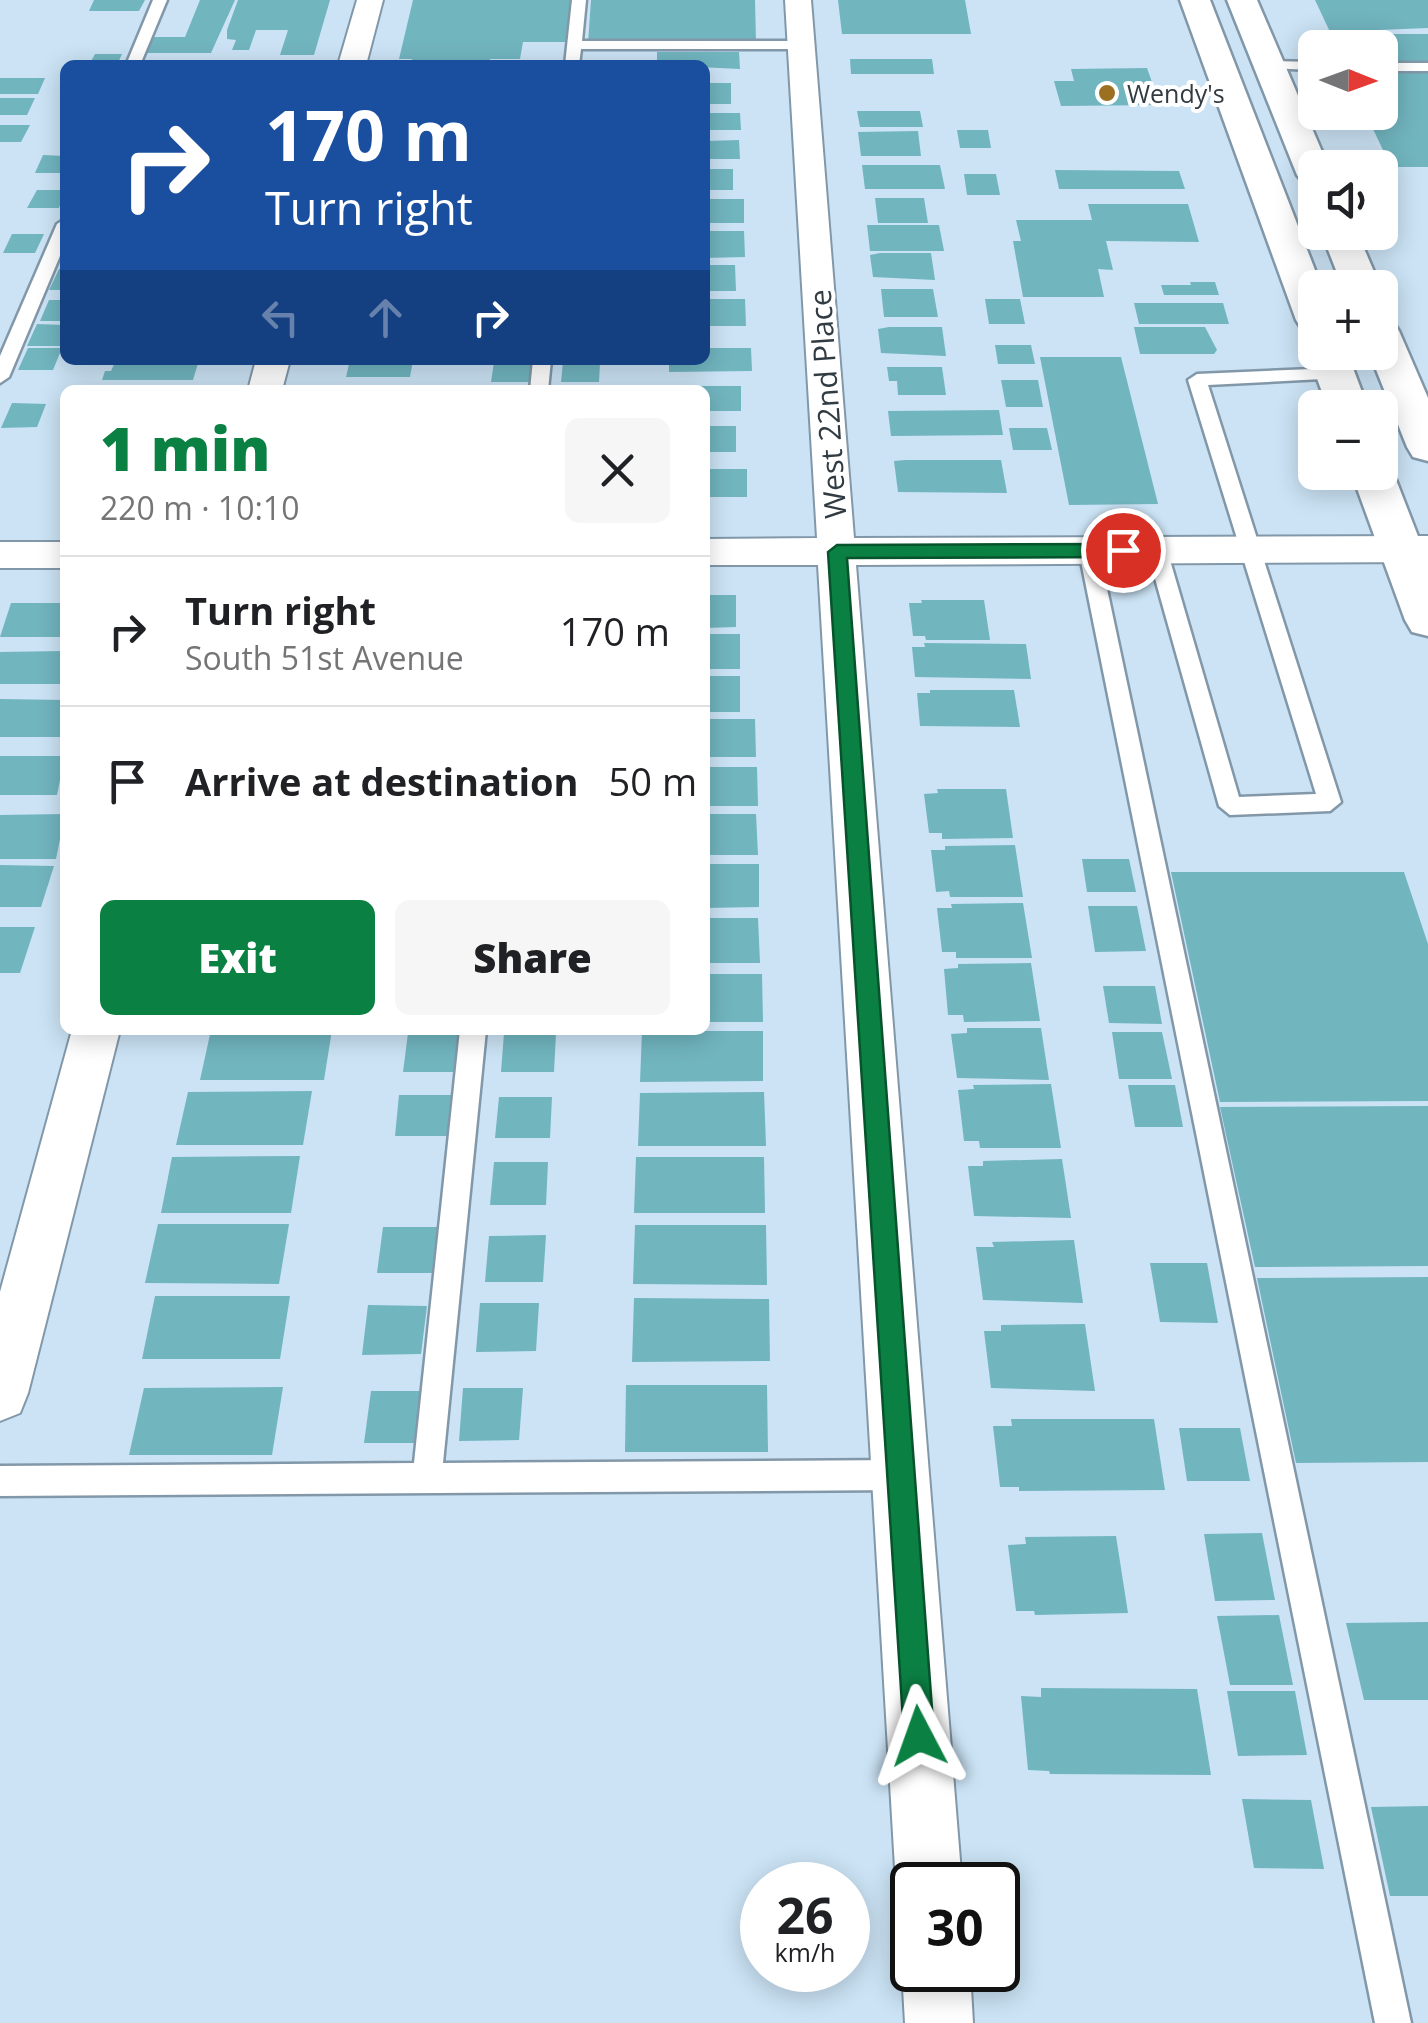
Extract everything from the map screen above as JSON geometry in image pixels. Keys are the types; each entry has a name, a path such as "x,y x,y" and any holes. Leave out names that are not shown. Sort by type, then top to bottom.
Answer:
{"main road":[{"path":"1195,0 1298,275"},
{"path":"1242,0 1305,150"},
{"path":"1397,370 1424,428"},
{"path":"1382,490 1414,549 1428,620"}],"street":[{"path":"353,60 370,0"},
{"name":"West 22nd Place","path":"800,22 928,1862"},
{"path":"710,552 1414,549"},
{"path":"0,555 60,555"},
{"path":"0,1393 95,1035"},
{"path":"937,1992 939,2023"}],"lane":[{"path":"134,60 160,0"},
{"path":"572,60 579,0"},
{"path":"574,45 800,22"},
{"path":"1269,65 1298,66"},
{"path":"1398,67 1428,67"},
{"path":"0,377 60,236"},
{"path":"1156,550 1230,806 1330,802 1248,550 1198,380 1337,378"},
{"path":"1089,550 1392,2023"},
{"path":"426,1478 472,1035"},
{"path":"0,1481 901,1475"}],"building":[{"path":"94,0 145,0 139,11 89,11"},
{"path":"200,0 235,0 211,53 146,53 153,37 185,37"},
{"path":"238,0 330,0 314,55 280,55 288,30 256,30 249,50 232,50 236,40 227,39 227,30"},
{"path":"413,0 575,0 570,42 523,42 520,59 399,59"},
{"path":"591,0 755,0 756,42 588,43"},
{"path":"838,0 965,0 971,34 842,34"},
{"path":"1315,0 1428,0 1428,28 1329,30"},
{"path":"1398,34 1428,34 1428,61 1398,61"},
{"path":"657,52 739,52 740,69 710,68 710,60 657,60"},
{"path":"95,54 122,54 119,60 92,60"},
{"path":"850,59 932,59 934,74 851,74"},
{"name":"Wendy's","path":"1147,68 1160,105 1061,106 1054,81 1074,81 1071,69"},
{"path":"1398,72 1428,72 1428,167 1398,167 1398,150 1383,150 1374,130 1398,130"},
{"path":"0,78 45,78 38,94 0,94"},
{"path":"710,83 731,83 731,104 710,104"},
{"path":"0,98 35,98 27,115 0,115"},
{"path":"857,111 920,111 923,127 860,127"},
{"path":"710,113 740,113 741,130 710,130"},
{"path":"0,125 30,125 21,142 0,142"},
{"path":"957,130 988,130 991,148 960,148"},
{"path":"918,131 921,156 861,156 858,132"},
{"path":"739,140 740,159 710,159 710,141"},
{"path":"43,155 60,156 60,173 35,173"},
{"path":"862,165 940,165 945,189 865,189"},
{"path":"710,169 733,169 733,190 710,190"},
{"path":"1055,170 1179,171 1185,189 1059,189"},
{"path":"964,174 996,174 1000,195 967,195"},
{"path":"37,190 60,190 59,208 27,208"},
{"path":"875,198 924,198 928,223 878,223"},
{"path":"710,199 744,199 744,223 710,223"},
{"path":"1088,204 1188,204 1199,242 1106,241 1113,270 1098,269 1104,297 1023,297 1013,241 1021,241 1016,220 1092,220"},
{"path":"867,225 939,225 944,251 870,251"},
{"path":"710,231 744,231 745,257 710,258"},
{"path":"12,234 44,234 35,253 3,253"},
{"path":"931,253 935,280 873,277 870,255"},
{"path":"710,265 735,265 736,291 710,291"},
{"path":"59,269 60,269 60,290 49,290"},
{"path":"1190,282 1215,282 1219,295 1164,295 1161,285 1191,285"},
{"path":"881,289 933,289 938,317 884,317"},
{"path":"710,299 745,299 746,326 710,326"},
{"path":"985,299 1020,299 1025,324 989,324"},
{"path":"49,300 60,300 60,321 40,321"},
{"path":"1134,303 1223,303 1229,324 1139,324"},
{"path":"37,324 60,325 60,346 27,346"},
{"path":"942,327 946,356 881,353 878,329"},
{"path":"1134,327 1205,327 1217,350 1214,354 1140,354"},
{"path":"995,345 1031,345 1035,364 998,364"},
{"path":"28,348 60,348 53,370 18,370"},
{"path":"710,348 751,348 752,371 669,372 669,365 710,365"},
{"path":"1040,357 1121,357 1158,504 1069,505"},
{"path":"114,365 198,365 193,380 102,380 105,371 111,371"},
{"path":"349,365 412,365 410,377 346,377"},
{"path":"494,365 531,365 529,382 491,382"},
{"path":"563,365 600,365 599,382 561,382"},
{"path":"887,367 942,367 946,395 898,395 897,381 889,381"},
{"path":"1001,380 1038,380 1043,407 1006,407"},
{"path":"710,386 741,386 741,411 710,411"},
{"path":"12,403 46,404 37,427 1,428"},
{"path":"999,410 1003,435 891,436 888,411"},
{"path":"710,426 736,426 736,452 710,452"},
{"path":"1009,428 1047,428 1052,450 1013,450"},
{"path":"1001,460 1007,493 898,492 894,461"},
{"path":"710,469 747,469 747,497 710,497"},
{"path":"710,595 736,595 736,627 710,628"},
{"path":"921,600 984,600 990,640 926,640 925,636 913,636 909,603 922,603"},
{"path":"11,603 60,603 60,637 0,637"},
{"path":"710,634 740,634 740,669 710,669"},
{"path":"924,643 1026,644 1031,679 915,677 912,647 925,647"},
{"path":"60,651 60,684 0,684 0,652"},
{"path":"710,676 740,676 740,712 710,712"},
{"path":"1014,690 1020,727 920,726 917,693"},
{"path":"0,699 60,700 60,737 0,737"},
{"path":"710,719 755,719 756,757 710,757"},
{"path":"0,756 60,756 57,795 0,795"},
{"path":"710,767 757,767 758,806 710,806"},
{"path":"937,789 1006,789 1013,838 942,839 942,833 929,833 924,794 938,793"},
{"path":"60,814 56,859 0,859 0,815"},
{"path":"710,814 756,814 758,855 710,855"},
{"path":"1015,845 1023,897 950,897 949,891 936,892 931,850 945,850 945,846"},
{"path":"1082,859 1129,859 1136,892 1087,892"},
{"path":"710,864 759,864 759,907 710,908"},
{"path":"0,865 54,866 41,907 0,907"},
{"path":"1171,872 1404,872 1428,944 1428,1101 1220,1102"},
{"path":"1023,903 1032,958 956,958 956,952 942,952 937,908 952,908 951,904"},
{"path":"1088,906 1137,906 1146,951 1095,952"},
{"path":"710,918 758,918 760,963 710,963"},
{"path":"0,927 35,927 20,973 0,973"},
{"path":"1031,963 1040,1021 964,1022 963,1015 948,1015 944,969 958,968 958,964"},
{"path":"710,974 762,974 763,1022 710,1022"},
{"path":"1103,986 1155,986 1162,1024 1109,1023"},
{"path":"967,1028 1041,1028 1049,1080 957,1078 951,1034 967,1033"},
{"path":"763,1031 763,1081 640,1082 642,1035"},
{"path":"1112,1032 1162,1032 1172,1079 1119,1079"},
{"path":"210,1035 331,1035 324,1080 200,1080"},
{"path":"408,1035 460,1035 456,1072 403,1072"},
{"path":"504,1035 556,1035 554,1072 501,1072"},
{"path":"1051,1084 1061,1148 980,1148 979,1141 964,1141 958,1090 974,1089 973,1085"},
{"path":"1128,1085 1175,1085 1183,1127 1135,1127"},
{"path":"312,1091 303,1145 176,1145 188,1092"},
{"path":"764,1092 766,1146 638,1146 640,1093"},
{"path":"399,1095 453,1095 449,1136 395,1136"},
{"path":"499,1097 552,1097 550,1138 495,1138"},
{"path":"1428,1106 1428,1266 1255,1267 1220,1107"},
{"path":"300,1156 291,1213 161,1213 172,1157"},
{"path":"636,1157 764,1157 765,1213 634,1213"},
{"path":"1062,1159 1071,1218 974,1216 968,1166 983,1166 983,1161"},
{"path":"494,1162 548,1162 546,1205 490,1205"},
{"path":"158,1224 289,1224 279,1284 145,1283"},
{"path":"635,1225 766,1225 767,1285 633,1284"},
{"path":"383,1227 439,1227 434,1273 377,1273"},
{"path":"546,1235 543,1282 485,1282 489,1236"},
{"path":"1074,1240 1083,1303 983,1300 976,1247 994,1247 992,1242"},
{"path":"1150,1263 1207,1263 1218,1323 1160,1322"},
{"path":"1428,1277 1428,1462 1296,1463 1257,1278"},
{"path":"155,1296 290,1296 280,1359 142,1359"},
{"path":"634,1298 769,1299 770,1361 632,1362"},
{"path":"480,1303 539,1303 536,1351 476,1352"},
{"path":"368,1305 427,1306 421,1354 362,1355"},
{"path":"1085,1324 1095,1391 991,1388 984,1331 1001,1331 1001,1325"},
{"path":"626,1385 767,1385 768,1452 625,1452"},
{"path":"283,1387 272,1455 129,1455 144,1388"},
{"path":"463,1388 523,1388 519,1440 459,1441"},
{"path":"371,1391 431,1391 426,1443 364,1443"},
{"path":"1011,1419 1154,1419 1165,1490 1019,1491 1019,1487 1000,1487 993,1426 1012,1426"},
{"path":"1179,1428 1240,1428 1250,1481 1187,1481"},
{"path":"1262,1533 1275,1600 1215,1601 1204,1534"},
{"path":"1116,1536 1128,1613 1035,1615 1034,1611 1016,1611 1008,1545 1026,1544 1025,1537"},
{"path":"1279,1615 1293,1685 1230,1685 1217,1616"},
{"path":"1428,1622 1428,1700 1364,1700 1346,1623"},
{"path":"1041,1688 1197,1689 1211,1775 1050,1774 1028,1770 1021,1696 1041,1697"},
{"path":"1227,1691 1295,1691 1307,1755 1238,1756"},
{"path":"1242,1799 1311,1800 1324,1869 1254,1868"},
{"path":"1428,1806 1428,1896 1390,1896 1371,1807"}],"place":[{"name":"Wendy's","path":"1107,93"}],"route":[{"path":"919,1736 837,552 1123,550"}]}
